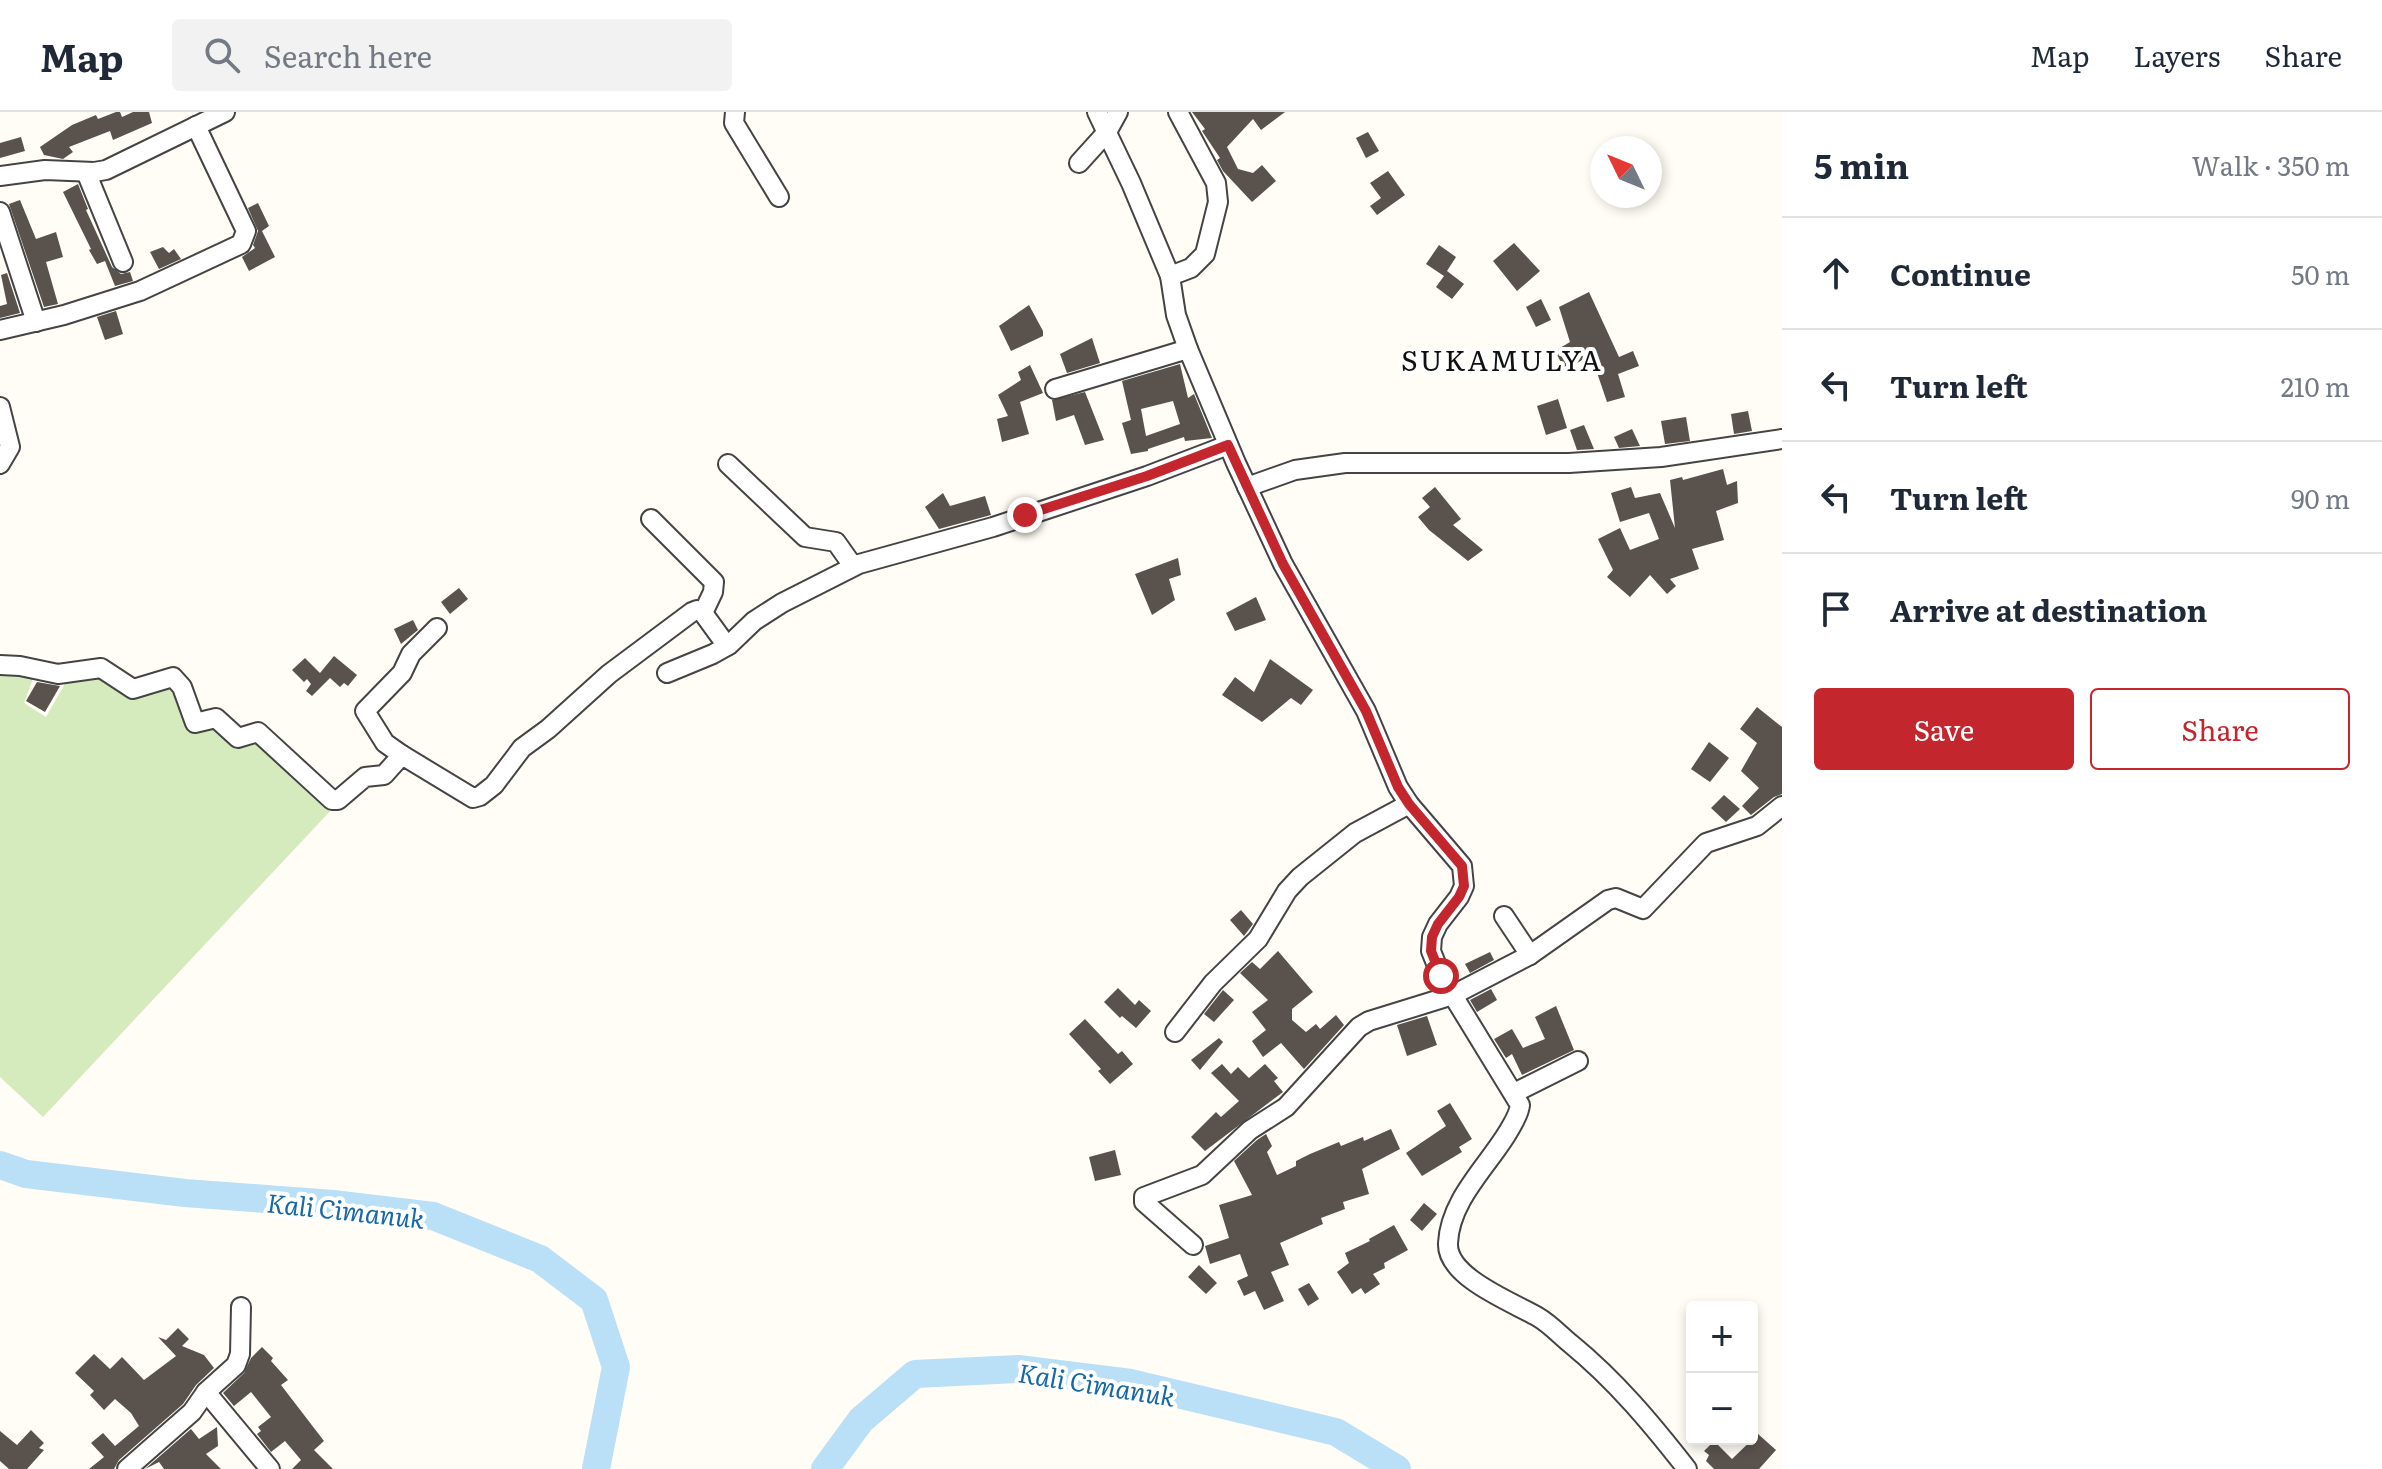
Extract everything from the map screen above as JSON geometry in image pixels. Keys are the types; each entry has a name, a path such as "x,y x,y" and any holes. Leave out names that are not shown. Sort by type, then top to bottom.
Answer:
{"street":[{"path":"0,176 45,170 106,170 225,112"},
{"path":"735,112 734,123 779,197"},
{"path":"1097,112 1170,276 1176,315 1188,349 1283,564 1366,711 1387,765 1409,804 1454,854 1465,876 1459,897 1432,937 1434,960 1520,1105 1519,1113 1458,1205 1447,1245 1453,1264 1477,1283 1542,1319 1605,1372 1643,1412 1687,1469"},
{"path":"1079,163 1107,132 1118,112"},
{"path":"1170,276 1191,268 1205,254 1218,202 1216,183 1178,112"},
{"path":"0,330 140,291 241,244 246,231 196,126"},
{"path":"86,172 123,262"},
{"path":"0,212 36,322"},
{"path":"1055,389 1188,349"},
{"path":"0,407 10,447 0,464"},
{"path":"1247,487 1295,470 1345,463 1569,463 1661,457 1782,439"},
{"path":"667,673 727,646 754,621 782,603 853,566 993,527 1147,476 1228,445"},
{"path":"728,464 805,537 836,542 853,566"},
{"path":"651,519 714,582 713,592 703,613"},
{"path":"437,628 411,654 402,673 365,711 385,743 473,798 494,785 522,748 609,674 692,612 697,610 703,613 727,646"},
{"path":"0,665 58,674 101,668 133,689 173,677 182,687 195,723 216,718 238,738 258,732 328,799 335,801 365,777 384,775 402,755"},
{"path":"1175,1032 1213,983 1258,939 1287,891 1300,877 1355,833 1409,804"},
{"path":"1193,1245 1144,1202 1144,1197 1202,1175 1250,1130 1286,1107 1359,1027 1369,1021 1453,995 1530,955 1608,900 1616,898 1643,909 1706,843 1757,826 1782,806"},
{"path":"1504,916 1530,955"},
{"path":"1514,1093 1578,1061"},
{"path":"127,1469 192,1412 206,1392 239,1360 241,1307"},
{"path":"206,1392 270,1469"}],"green space":[{"path":"0,668 34,676 24,703 46,717 67,680 102,675 131,695 172,684 192,729 214,723 257,737 334,807 43,1117 0,1077"}],"building":[{"path":"120,112 122,117 133,112 149,112 152,123 113,140 110,131 69,147 73,152 63,159 44,155 40,147 72,125 96,115 98,119"},
{"path":"1192,112 1285,112 1261,130 1253,119 1227,147 1238,169 1253,173 1262,165 1276,181 1252,202 1223,171 1217,160 1220,158 1202,131 1205,129"},
{"path":"1368,132 1379,151 1366,158 1356,138"},
{"path":"21,137 25,151 0,158 0,143"},
{"path":"1388,171 1405,195 1377,215 1370,206 1381,198 1370,183"},
{"path":"78,184 86,210 112,267 121,274 130,272 133,281 115,286 105,261 97,264 89,250 63,192"},
{"path":"20,200 36,239 56,232 63,257 46,262 58,304 44,307 9,204"},
{"path":"258,203 269,226 262,231 275,257 249,271 242,257 255,248 253,245 258,231 248,208"},
{"path":"1514,243 1540,271 1517,291 1493,261"},
{"path":"1439,245 1456,257 1447,271 1464,284 1452,299 1436,287 1444,276 1426,264"},
{"path":"163,247 169,253 174,249 181,259 159,269 150,252"},
{"path":"7,273 20,313 0,318 0,306 7,304 1,275"},
{"path":"1589,292 1619,357 1633,351 1639,366 1618,374 1625,397 1607,402 1591,355 1565,370 1555,351 1570,342 1559,307"},
{"path":"1541,299 1551,320 1536,327 1526,307"},
{"path":"1029,305 1043,336 1011,351 999,326"},
{"path":"116,311 123,334 105,340 97,317"},
{"path":"1092,338 1100,363 1067,373 1060,354"},
{"path":"1180,364 1188,398 1194,394 1212,438 1185,441 1184,437 1131,454 1122,423 1131,420 1122,381","holes":["1173,401 1180,424 1146,436 1141,409"]},
{"path":"1030,365 1043,393 1020,402 1029,434 1002,442 997,419 1008,416 998,395 1021,380 1018,372"},
{"path":"1085,392 1104,440 1085,445 1074,415 1056,421 1052,400"},
{"path":"1558,399 1567,428 1546,435 1537,406"},
{"path":"1748,411 1752,431 1734,434 1731,414"},
{"path":"1686,417 1690,441 1665,444 1661,421"},
{"path":"1584,425 1594,449 1577,450 1570,430"},
{"path":"1632,429 1640,446 1619,448 1614,437"},
{"path":"1723,469 1727,485 1737,481 1738,503 1716,511 1724,540 1692,549 1699,569 1670,579 1676,586 1667,594 1650,575 1630,597 1607,577 1613,570 1598,539 1620,528 1630,550 1659,539 1649,513 1620,522 1611,493 1631,487 1635,498 1660,493 1675,528 1670,480 1682,477 1683,480"},
{"path":"1435,487 1461,519 1453,525 1483,550 1468,561 1429,530 1418,517 1430,507 1422,498"},
{"path":"943,493 950,506 985,496 991,515 939,529 925,507"},
{"path":"1178,558 1181,575 1169,579 1175,600 1152,615 1135,574"},
{"path":"459,588 468,599 450,614 441,602"},
{"path":"1256,597 1266,620 1235,631 1226,613"},
{"path":"413,620 418,630 401,644 394,629"},
{"path":"334,656 357,675 348,686 344,683 340,687 330,678 312,696 306,691 311,684 307,679 304,682 292,670 305,658 320,673"},
{"path":"1270,659 1313,690 1301,705 1291,698 1262,722 1222,695 1235,677 1254,692"},
{"path":"37,682 60,686 45,712 26,701"},
{"path":"1757,707 1782,727 1782,794 1751,815 1742,806 1759,788 1741,771 1757,743 1740,729"},
{"path":"1709,742 1729,758 1710,782 1691,769"},
{"path":"1724,795 1740,809 1726,822 1711,808"},
{"path":"1241,910 1253,924 1244,936 1230,920"},
{"path":"1278,951 1313,992 1292,1009 1292,1020 1306,1032 1316,1024 1320,1029 1336,1015 1344,1025 1304,1069 1281,1043 1263,1057 1252,1041 1266,1030 1252,1012 1268,1000 1240,973 1252,962 1260,969"},
{"path":"1490,952 1494,960 1470,973 1465,964"},
{"path":"1118,988 1135,1005 1139,1000 1151,1011 1136,1028 1104,1002"},
{"path":"1491,989 1497,1000 1477,1012 1470,1000"},
{"path":"1223,990 1234,1000 1214,1022 1204,1014"},
{"path":"1556,1006 1574,1050 1522,1075 1512,1054 1506,1058 1494,1039 1512,1029 1523,1048 1545,1039 1535,1017"},
{"path":"1427,1016 1437,1045 1407,1056 1397,1025"},
{"path":"1085,1019 1118,1054 1122,1051 1133,1064 1110,1084 1098,1071 1101,1069 1069,1034"},
{"path":"1219,1038 1223,1042 1200,1070 1191,1060"},
{"path":"1222,1064 1231,1074 1238,1067 1249,1078 1265,1064 1278,1078 1274,1081 1283,1092 1205,1151 1191,1137 1216,1112 1221,1117 1239,1101 1211,1073"},
{"path":"1450,1103 1472,1139 1459,1147 1462,1152 1422,1176 1406,1153 1446,1126 1437,1111"},
{"path":"1391,1129 1400,1149 1362,1169 1369,1194 1343,1202 1345,1209 1321,1218 1323,1224 1280,1243 1289,1265 1271,1272 1284,1301 1264,1310 1255,1291 1244,1296 1237,1281 1248,1276 1240,1254 1210,1264 1205,1246 1229,1238 1219,1205 1252,1195 1234,1161 1257,1140 1266,1134 1272,1146 1267,1152 1277,1175 1296,1166 1296,1161 1339,1142 1341,1146 1363,1137 1364,1141"},
{"path":"1115,1150 1121,1175 1095,1181 1089,1157"},
{"path":"1424,1203 1437,1214 1422,1231 1410,1220"},
{"path":"1394,1225 1408,1250 1384,1263 1385,1268 1373,1274 1380,1284 1365,1294 1361,1288 1352,1294 1337,1272 1349,1263 1345,1253"},
{"path":"1199,1265 1217,1283 1206,1294 1188,1277"},
{"path":"1309,1283 1319,1299 1308,1306 1298,1289"},
{"path":"178,1328 189,1339 182,1346 204,1355 214,1368 196,1385 183,1404 119,1460 114,1469 89,1469 104,1457 91,1443 103,1433 115,1446 139,1426 131,1413 115,1399 104,1410 90,1395 94,1391 75,1373 94,1354 110,1369 122,1357 144,1380 176,1356 158,1337 166,1340"},
{"path":"262,1347 288,1380 281,1385 324,1441 314,1450 333,1469 292,1469 301,1460 285,1441 271,1452 257,1434 261,1431 258,1427 271,1417 251,1392 234,1406 223,1393 244,1373 251,1358"},
{"path":"217,1427 218,1446 206,1454 221,1469 164,1469 159,1462 145,1469 191,1429 199,1439"},
{"path":"31,1430 44,1443 39,1448 44,1450 27,1469 9,1469 0,1461 0,1431 17,1445"},
{"path":"1758,1434 1776,1450 1759,1469 1714,1469 1706,1461 1709,1455 1704,1451 1710,1445 1718,1445 1732,1459 1747,1445 1758,1445"}],"waterway":[{"name":"Kali Cimanuk","path":"0,1165 26,1174 185,1193 333,1204 433,1216 540,1259 594,1300 616,1367 596,1469"},
{"name":"Kali Cimanuk","path":"825,1469 861,1420 915,1374 1018,1369 1131,1383 1336,1432 1397,1469"}],"district":[{"name":"SUKAMULYA","path":"1502,359"}],"route":[{"path":"1025,515 1147,476 1228,445 1283,564 1366,711 1398,787 1462,866 1464,886 1432,937 1431,951 1441,976"}]}
